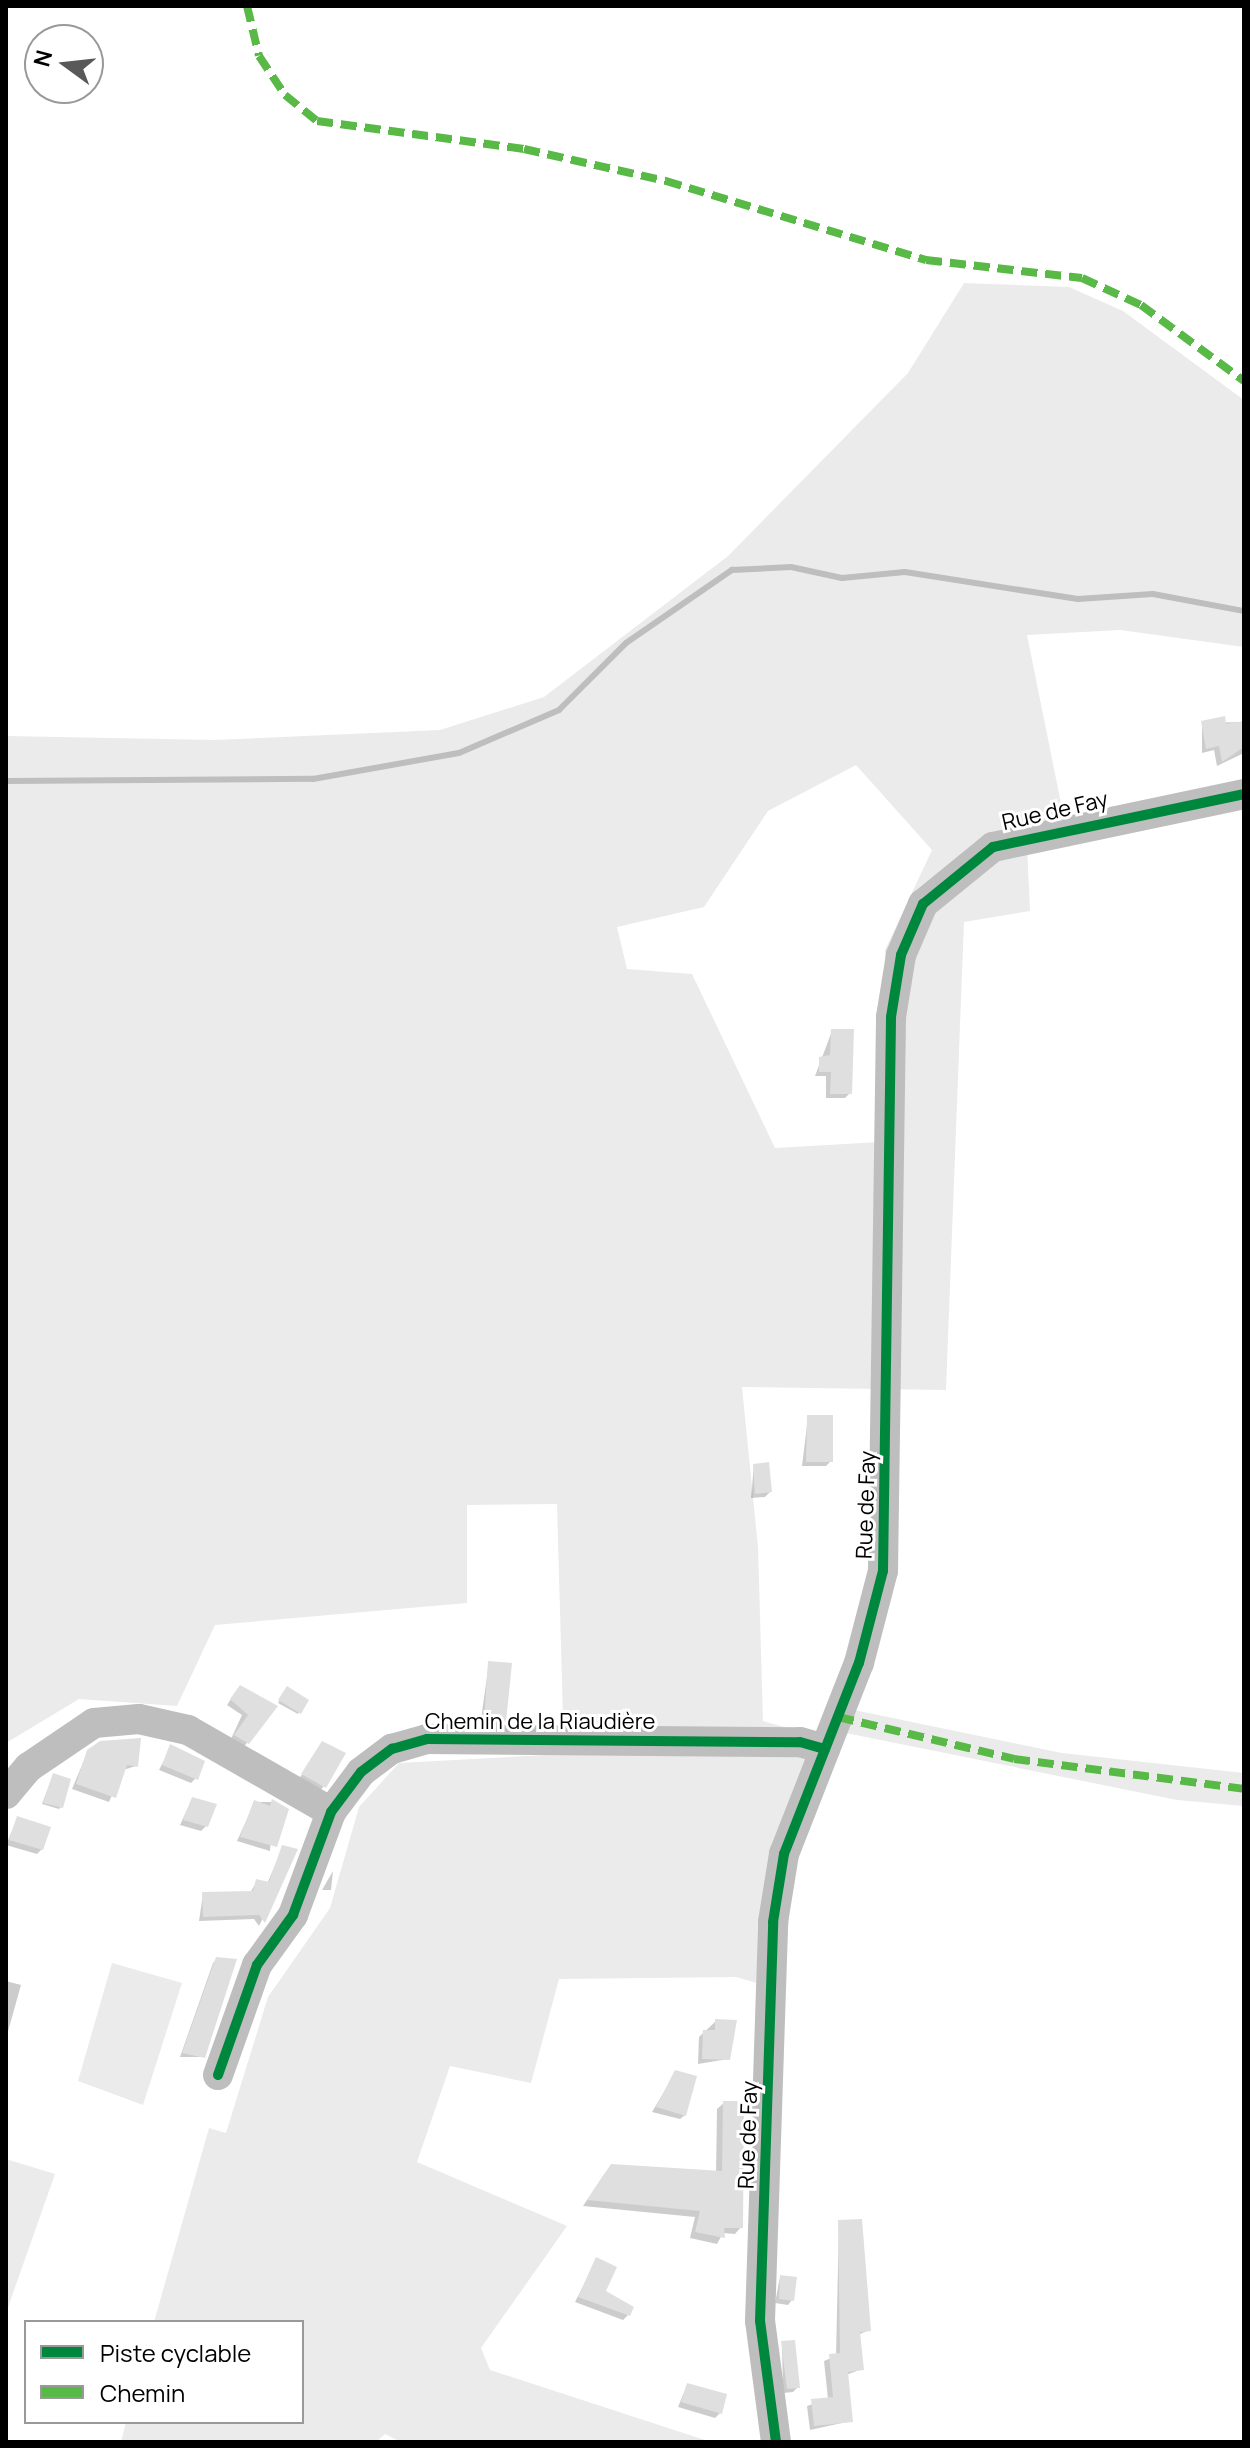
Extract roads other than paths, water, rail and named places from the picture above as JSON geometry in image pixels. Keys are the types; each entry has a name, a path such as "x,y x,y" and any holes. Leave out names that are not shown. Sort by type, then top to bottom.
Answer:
{"street":[{"name":"Rue de Fay","path":"776,2442 760,2321 773,1922 784,1854 871,1628 883,1571 891,1017 910,928 947,877 993,847 1244,794"},
{"path":"6,1794 29,1767 94,1723 139,1719 188,1730 331,1812"},
{"name":"Chemin de la Riaudière","path":"218,2075 257,1965 293,1915 331,1812 361,1772 392,1749 427,1739 800,1742 825,1749"}],"waterway":[{"path":"6,781 313,779 459,753 559,710 626,643 732,570 791,567 842,578 905,572 1078,599 1153,594 1244,611"}]}
